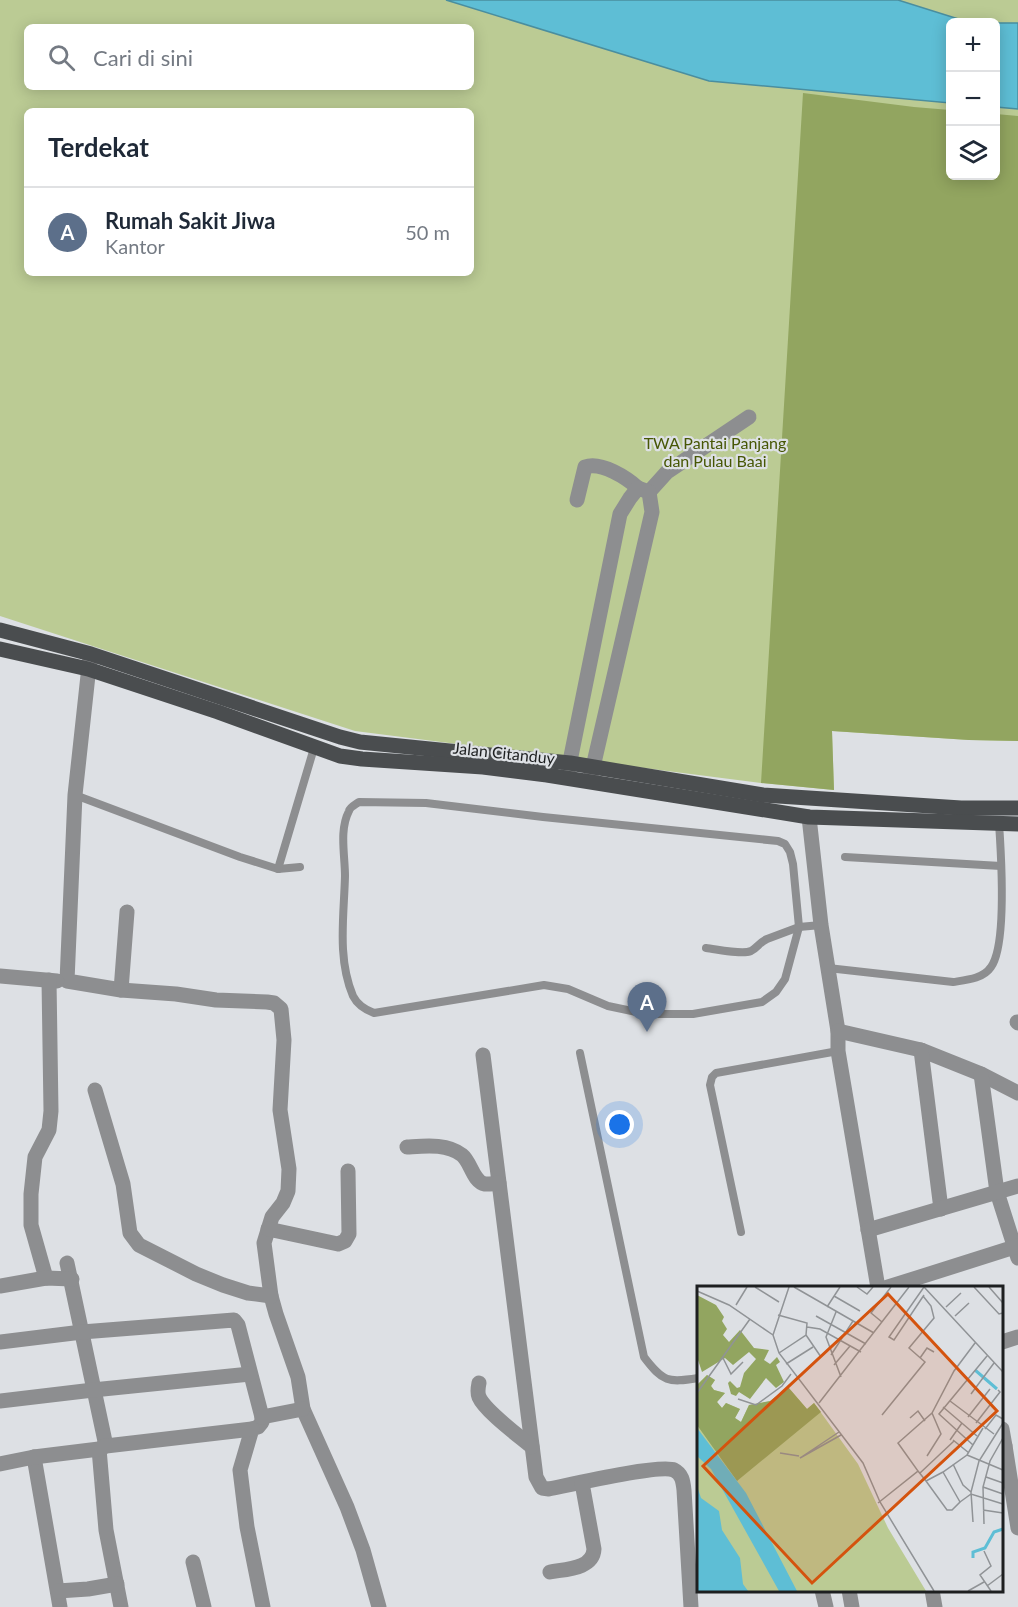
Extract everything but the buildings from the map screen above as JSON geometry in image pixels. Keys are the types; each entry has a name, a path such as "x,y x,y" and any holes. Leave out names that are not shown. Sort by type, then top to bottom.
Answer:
{"main road":[{"name":"Jalan Citanduy","path":"0,630 91,654 360,742 570,763 591,775 809,817 1018,824"},
{"name":"Jalan Citanduy","path":"0,649 88,669 340,756 483,767 566,779 591,775 763,795 961,808 1018,808"}],"street":[{"path":"566,779 621,514 630,498 749,417"},
{"path":"577,500 585,467 590,465 620,475 643,490 652,512 591,775"},
{"path":"66,981 75,795 91,654"},
{"path":"809,817 821,925 838,1031 838,1051 878,1286"},
{"path":"121,990 127,912"},
{"path":"0,976 66,981 121,990 216,1000 267,1002 274,1003 281,1009 284,1040 280,1110 289,1169 288,1191 283,1203 272,1217 264,1243 271,1296 298,1377 303,1409 347,1507 363,1550 379,1607"},
{"path":"46,1278 31,1225 31,1194 35,1157 49,1130 51,1110 49,980"},
{"path":"838,1031 921,1050 981,1074 1018,1093"},
{"path":"921,1050 941,1209"},
{"path":"483,1055 536,1477 542,1488 549,1489 667,1468 676,1471 682,1478 684,1490 692,1607"},
{"path":"889,1286 1017,1251 997,1192 981,1074"},
{"path":"95,1089 123,1184 130,1233 139,1245 196,1274 224,1285 248,1293 271,1296"},
{"path":"407,1147 442,1146 453,1150 462,1155 470,1164 479,1182 499,1184"},
{"path":"268,1229 338,1244 345,1241 349,1234 348,1171"},
{"path":"868,1230 1018,1186"},
{"path":"67,1263 72,1279 102,1447 105,1530 121,1607"},
{"path":"0,1286 46,1278 72,1279"},
{"path":"0,1342 82,1332 234,1320 238,1325 250,1374 257,1423 240,1470 247,1527 263,1607"},
{"path":"1003,1342 1018,1337"},
{"path":"0,1401 250,1374"},
{"path":"479,1383 480,1399 487,1409 532,1447"},
{"path":"0,1464 257,1423 303,1409"},
{"path":"1003,1447 1014,1477 1018,1528"},
{"path":"34,1457 60,1607"},
{"path":"550,1572 584,1564 591,1561 594,1556 582,1483"},
{"path":"193,1562 204,1607"},
{"path":"58,1591 117,1584"},
{"path":"822,1592 826,1607"},
{"path":"849,1592 852,1607"},
{"path":"932,1592 935,1607"}],"lane":[{"path":"278,869 314,748"},
{"path":"75,795 240,857 278,869 300,867"},
{"path":"359,802 426,803 778,841 785,844 790,852 799,927 785,979 776,992 762,1002 693,1014 646,1014 608,1006 568,989 544,985 374,1013 366,1010 354,999 344,957 342,927 345,875 344,829 349,809 359,802"},
{"path":"828,968 953,982 970,980 992,967 998,951 1001,899 999,823"},
{"path":"845,857 1001,866"},
{"path":"706,948 746,953 762,941 799,927 821,925"},
{"path":"741,1232 710,1085 712,1077 716,1073 838,1051"},
{"path":"580,1053 644,1357 657,1374 668,1380 697,1378"}],"green space":[{"name":"TWA Pantai Panjang dan Pulau Baai","path":"0,0 1018,0 1018,741 832,731 834,790 761,783 355,731 0,616"},
{"path":"803,93 946,110 946,180 1000,180 1000,114 1018,116 1018,741 832,731 834,790 761,783"}],"water":[{"path":"446,0 898,0 955,18 946,18 946,103 709,81"},
{"path":"1000,23 1018,23 1018,109 1000,107"}],"place":[{"name":"Rumah Sakit Jiwa","path":"647,1032"}]}
